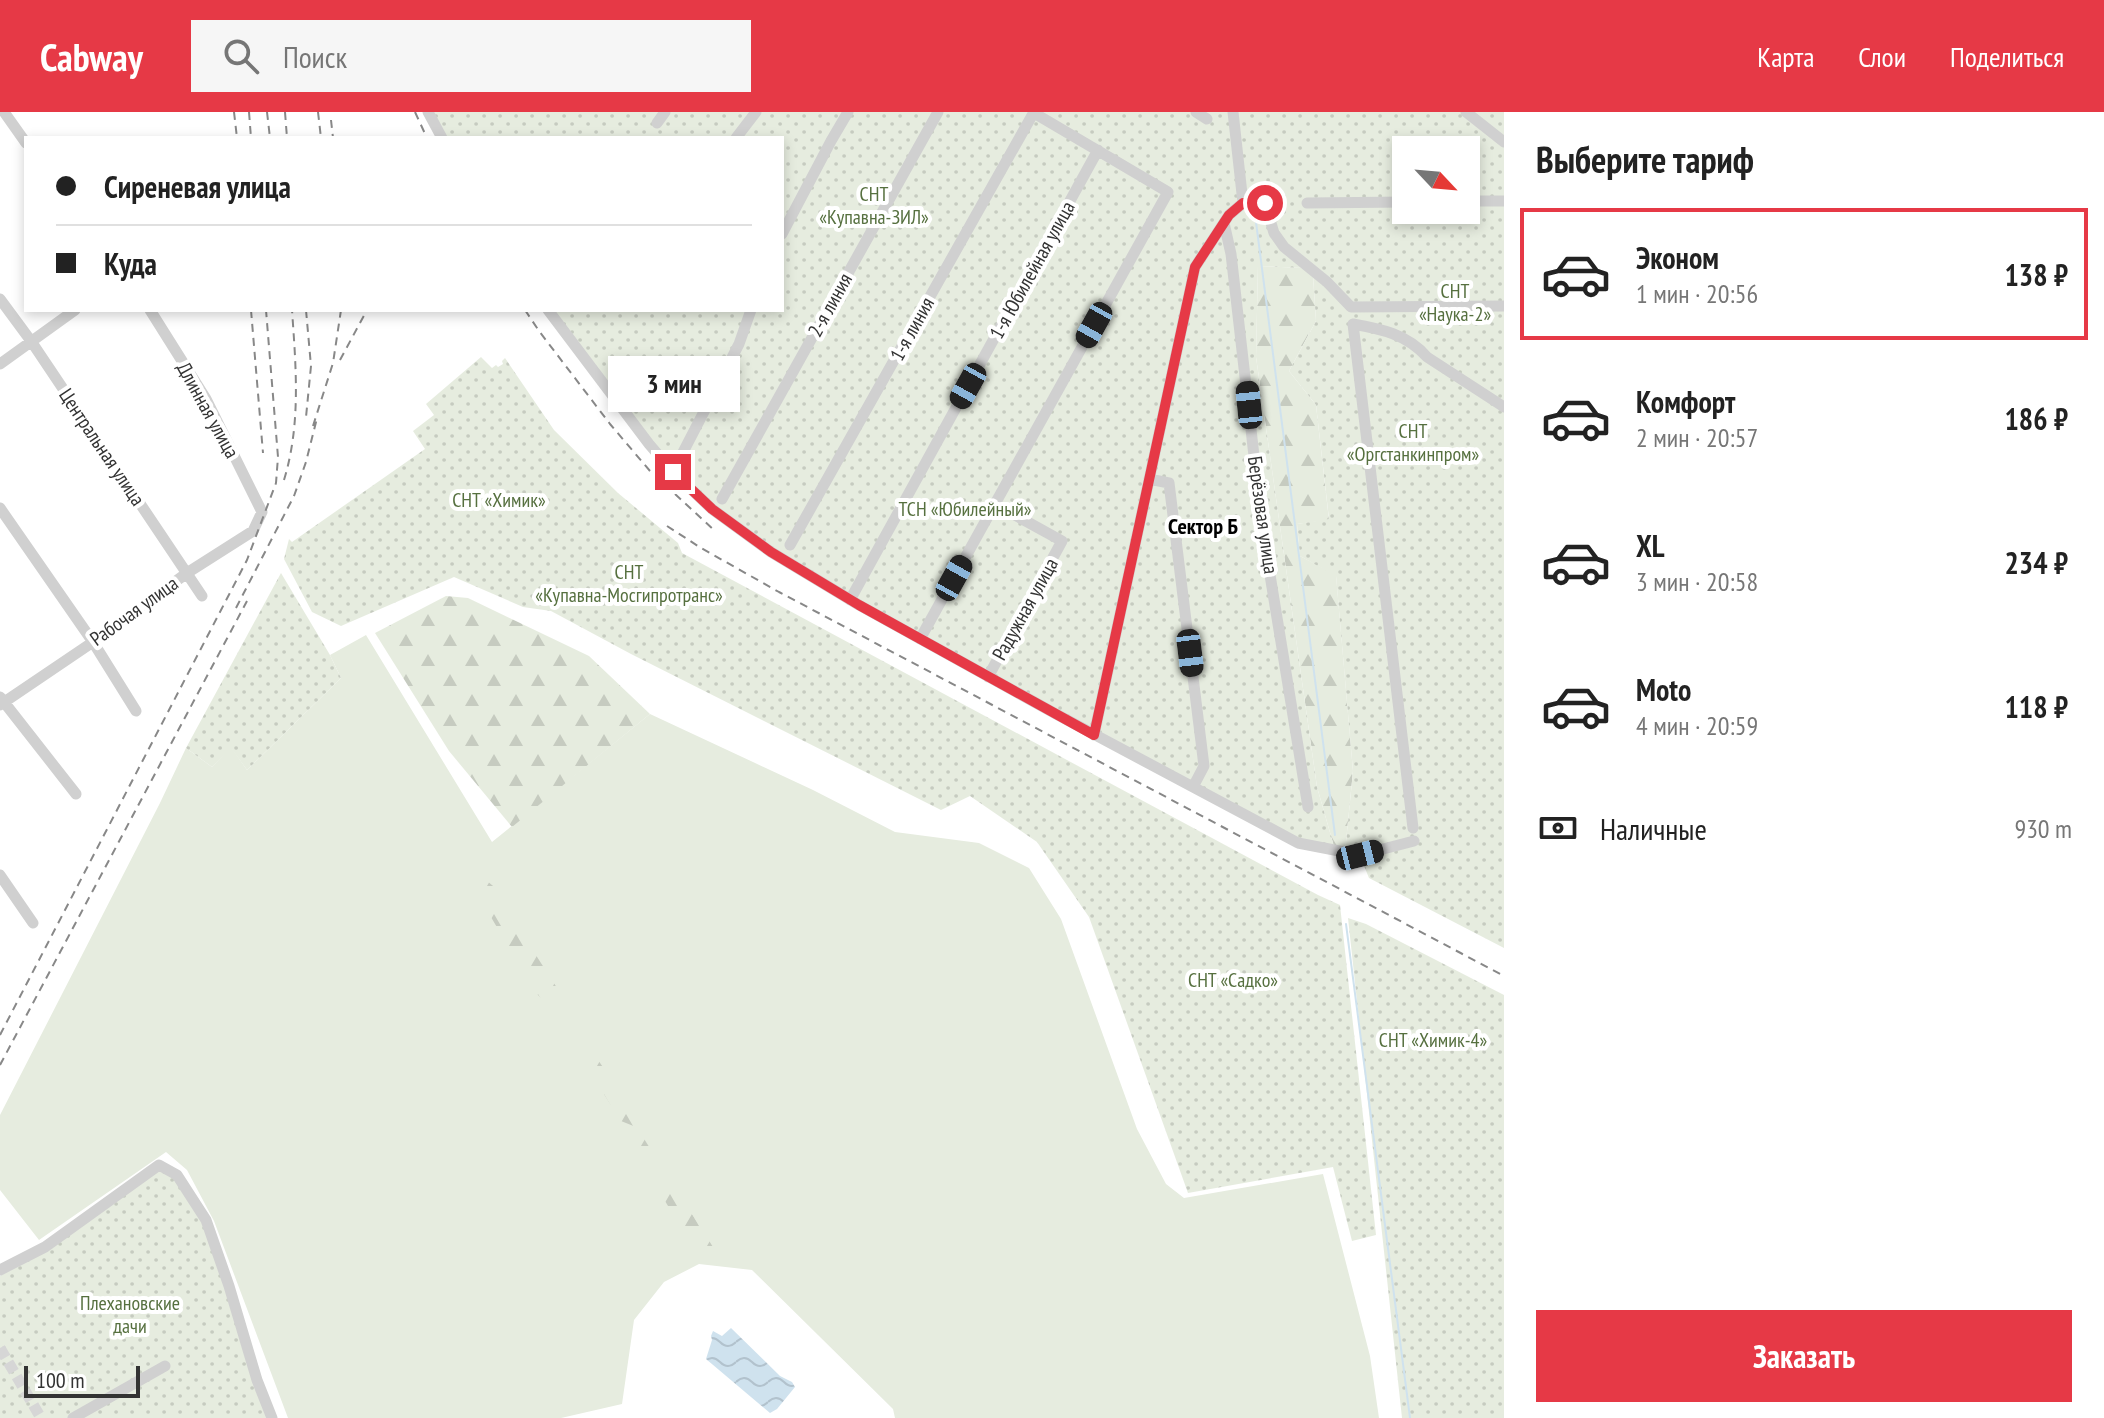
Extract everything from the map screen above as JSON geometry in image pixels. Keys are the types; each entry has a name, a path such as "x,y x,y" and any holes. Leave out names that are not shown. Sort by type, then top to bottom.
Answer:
{"street":[{"path":"4,112 24,140"},
{"path":"428,112 441,136"},
{"path":"657,123 665,112"},
{"path":"738,136 756,112"},
{"path":"784,230 848,112"},
{"name":"2-я линия","path":"722,499 938,112"},
{"path":"920,639 1168,192 1034,112"},
{"name":"1-я линия","path":"790,545 1034,112"},
{"path":"1233,112 1243,203"},
{"path":"1466,112 1504,142"},
{"name":"1-я Юбилейная улица","path":"850,600 1098,150"},
{"path":"1480,201 1504,201"},
{"path":"1307,203 1392,202"},
{"path":"1094,735 1195,267 1227,219 1243,203 1280,203"},
{"path":"1265,203 1274,233 1284,247 1327,282 1351,307 1504,306"},
{"name":"Берёзовая улица","path":"1227,219 1262,526 1308,807"},
{"name":"Центральная улица","path":"0,299 202,596"},
{"path":"0,364 72,312"},
{"name":"Длинная улица","path":"151,312 206,399 262,512"},
{"path":"550,312 673,472 712,509 771,552 988,677 1298,843 1360,855 1414,841"},
{"path":"679,460 739,344 750,312"},
{"path":"1413,828 1353,324 1398,335 1417,345 1427,357 1504,407"},
{"path":"1149,479 1169,483 1204,766 1193,787"},
{"name":"Радужная улица","path":"988,677 1062,541 995,504"},
{"path":"0,508 93,642 136,711"},
{"name":"Рабочая улица","path":"1,702 253,531 262,512"},
{"path":"1,702 76,794"},
{"path":"0,875 33,923"},
{"path":"0,1270 45,1247 159,1165 177,1175 206,1220 272,1418"},
{"path":"73,1418 165,1366"}],"green space":[{"path":"428,112 1504,112 1504,948 1369,878 1360,856 1345,852 1353,771 1336,576 1300,556 1297,524 1329,519 1316,405 1289,371 1316,321 1313,275 1303,268 1258,266 1256,357 1317,787 1335,850 1298,843 771,552 673,472 550,312 784,312 784,136 441,136"},
{"path":"1258,266 1304,268 1313,276 1316,321 1289,371 1316,405 1329,520 1297,524 1300,556 1336,575 1353,771 1345,852 1335,850 1317,787 1256,357"},
{"path":"481,357 492,368 503,364 505,358 554,430 618,493 678,543 682,553 1340,905 1376,1235 1352,1241 1333,1167 1188,1193 1089,917 1037,842 970,796 941,810 551,611 523,607 454,577 341,626 312,612 284,559 289,539 292,542 425,449 413,431 434,415 426,404"},
{"path":"281,573 341,678 247,770 231,748 212,767 186,748"},
{"path":"446,596 468,598 589,656 650,714 512,827 449,751 375,633"},
{"path":"366,635 492,842 650,714 895,832 979,843 1029,868 1061,919 1137,1129 1166,1184 1184,1198 1323,1174 1370,1356 1379,1418 895,1418 893,1409 752,1270 699,1264 664,1282 634,1320 622,1404 561,1418 288,1418 214,1221 187,1170 166,1152 39,1240 0,1190 0,1115 186,748 212,767 231,747 247,770 341,678 330,655"},
{"path":"480,875 499,891 559,991 547,1004 535,992 471,883"},
{"name":"СНТ «Химик-4»","path":"1348,918 1366,924 1504,995 1504,1418 1402,1418"},
{"path":"581,1047 598,1060 637,1116 636,1127 621,1121 581,1058"},
{"path":"624,1128 639,1131 713,1247 708,1260 697,1255"},
{"name":"Плехановские дачи","path":"159,1165 177,1175 206,1220 272,1418 0,1418 0,1276"}],"water":[{"path":"731,1328 795,1387 770,1413 706,1359 713,1331 722,1336"}],"waterway":[{"path":"1256,222 1335,835"},
{"path":"1346,924 1410,1418"}],"tunnel":[{"path":"0,1348 41,1418"}],"railway":[{"path":"234,112 237,136"},
{"path":"249,112 251,136"},
{"path":"267,112 270,136"},
{"path":"285,112 287,136"},
{"path":"318,112 321,136"},
{"path":"415,112 426,136"},
{"path":"331,120 333,136"},
{"path":"251,312 263,453"},
{"path":"0,1035 247,560 276,483 278,457 266,312"},
{"path":"284,480 295,417 292,312"},
{"path":"306,312 311,366 306,417"},
{"path":"313,426 333,363 341,312"},
{"path":"340,360 366,312"},
{"path":"526,312 610,424 650,471 715,531"},
{"path":"236,608 294,496 317,418"},
{"path":"667,526 779,592 1504,976"},
{"path":"0,1065 247,601"}],"district":[{"name":"Сектор Б","path":"1203,526"}],"route":[{"path":"673,472 712,509 771,552 859,605 1094,735 1195,267 1229,215 1243,203 1265,203"}],"park label":[{"name":"СНТ «Купавна-ЗИЛ»","path":"874,206"},
{"name":"СНТ «Наука-2»","path":"1455,302"},
{"name":"СНТ «Оргстанкинпром»","path":"1413,442"},
{"name":"СНТ «Химик»","path":"499,500"},
{"name":"ТСН «Юбилейный»","path":"965,509"},
{"name":"СНТ «Купавна-Мосгипротранс»","path":"629,584"},
{"name":"СНТ «Садко»","path":"1233,980"}]}
